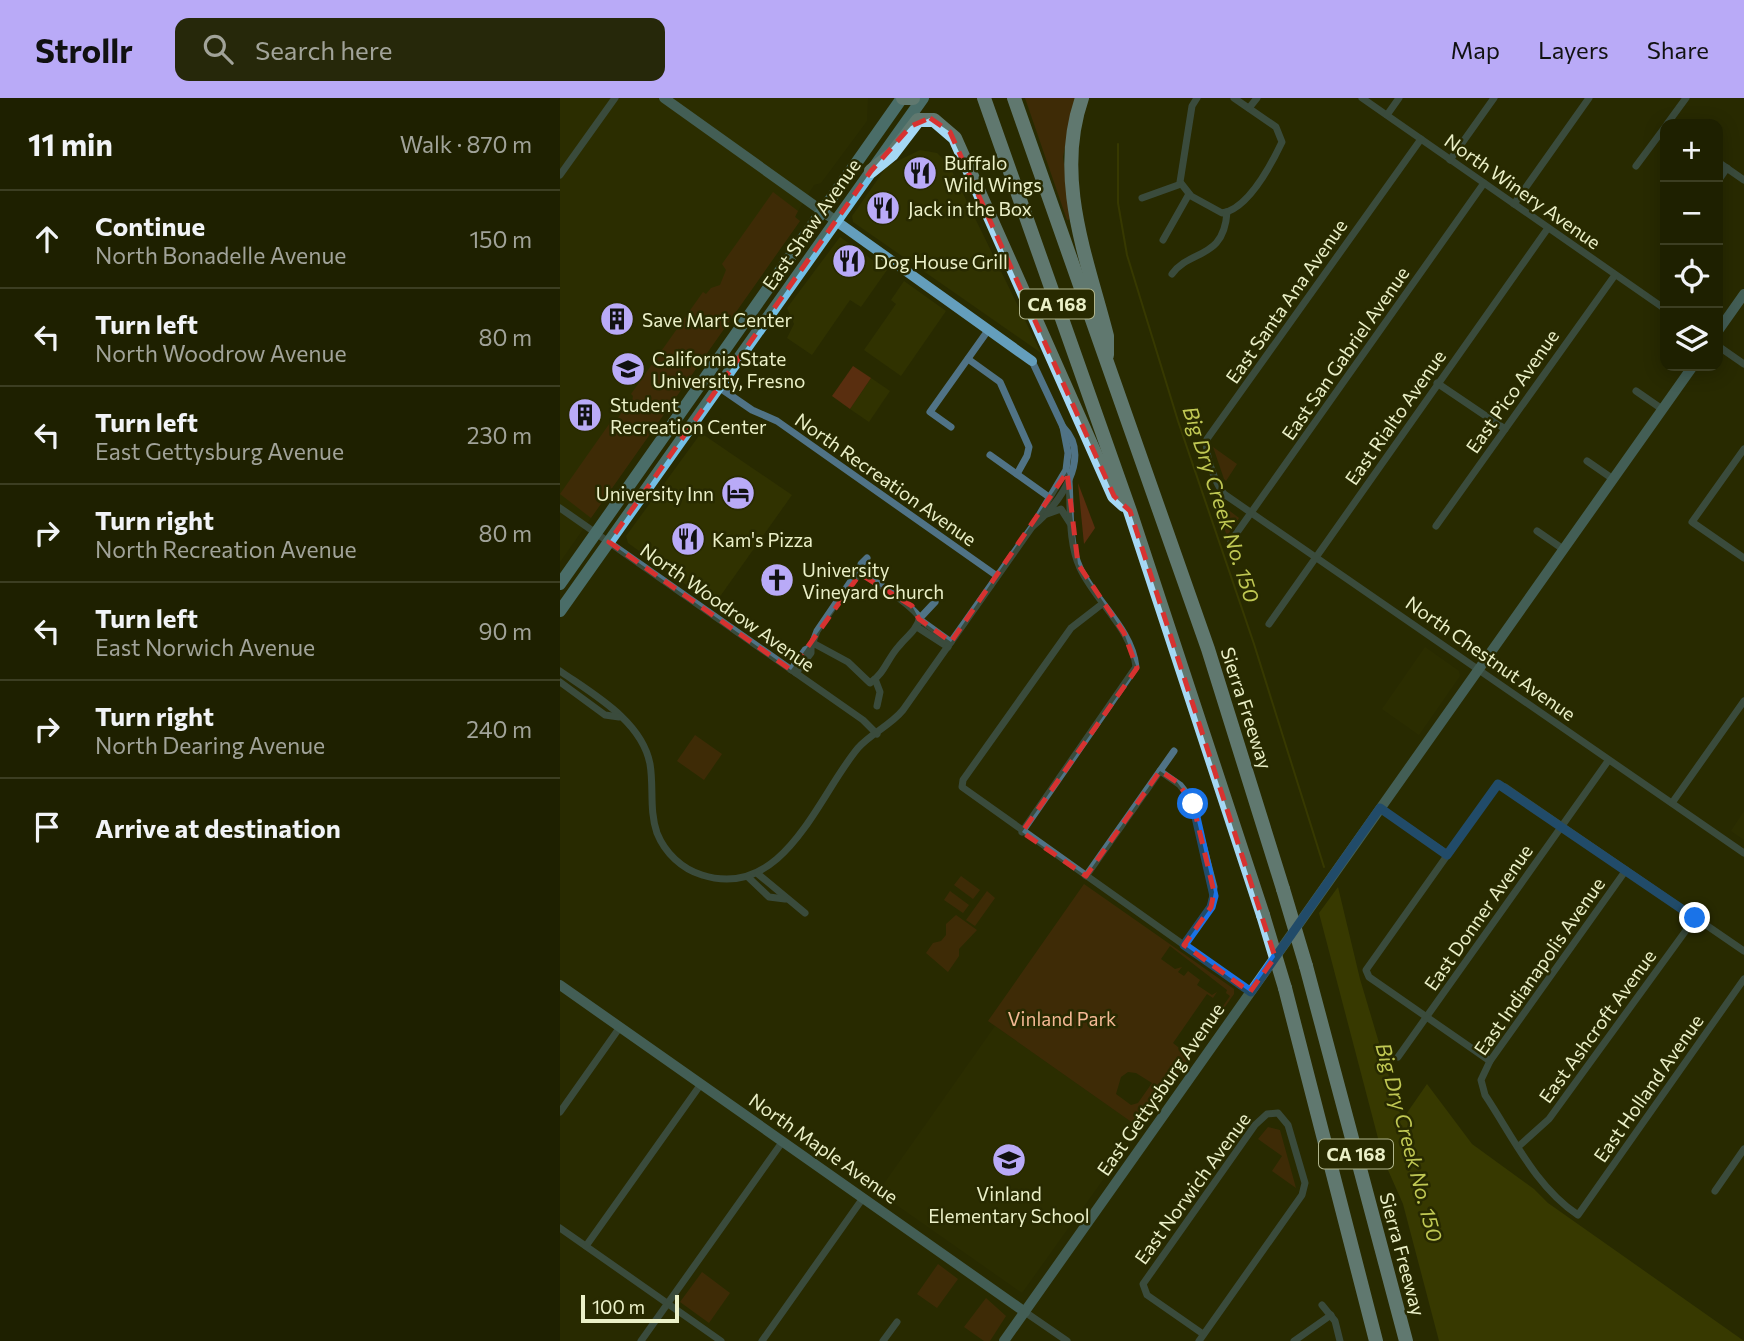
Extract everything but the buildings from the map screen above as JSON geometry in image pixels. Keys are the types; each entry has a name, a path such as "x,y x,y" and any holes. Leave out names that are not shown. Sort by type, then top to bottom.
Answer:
{"highway":[{"path":"903,98 913,98"},
{"path":"975,98 989,135 1006,160"},
{"name":"CA 168","path":"984,98 1130,511 1263,915 1376,1341"},
{"name":"Sierra Freeway","path":"1014,98 1208,649 1306,967 1406,1341"},
{"path":"1082,98 1071,143 1070,184 1107,337 1107,367"},
{"path":"872,172 892,154 911,126 924,118 934,120 955,138 1114,496 1130,511"}],"main road":[{"name":"East Shaw Avenue","path":"560,584 903,98"},
{"name":"East Shaw Avenue","path":"560,611 923,98"}],"street":[{"path":"560,175 615,98"},
{"path":"560,671 611,706 636,733 647,754 653,818 670,854 685,867 703,875 730,879 758,874 788,848 857,749 903,710 1032,527 1067,465 1063,427 1032,361 664,98"},
{"path":"1197,98 1192,106 1179,171 1181,184 1189,194 1213,211 1227,212 1246,197 1282,142 1276,127 1234,98"},
{"path":"1249,108 1256,98"},
{"name":"North Winery Avenue","path":"1362,98 1664,308"},
{"path":"1387,115 1399,98"},
{"path":"1450,160 1494,98"},
{"path":"1514,204 1590,98"},
{"path":"1671,119 1686,98"},
{"path":"1636,166 1660,134"},
{"name":"East Santa Ana Avenue","path":"1220,489 1206,447 1207,439 1421,139"},
{"path":"1723,165 1744,180"},
{"path":"1723,174 1727,168"},
{"name":"East San Gabriel Avenue","path":"1231,541 1484,183"},
{"path":"1142,198 1181,184"},
{"path":"1163,240 1189,194"},
{"path":"1172,274 1212,248 1226,225 1227,212"},
{"name":"East Rialto Avenue","path":"1269,624 1548,228"},
{"name":"East Pico Avenue","path":"1436,526 1615,275"},
{"path":"1723,324 1744,294"},
{"path":"951,427 930,412 989,329"},
{"path":"1723,349 1744,364"},
{"path":"968,359 1000,382 1030,450 1017,474"},
{"name":"East Gettysburg Avenue","path":"1004,1341 1689,371"},
{"path":"1437,383 1504,429"},
{"name":"North Recreation Avenue","path":"720,387 750,408 777,421 997,576"},
{"path":"1636,391 1662,409"},
{"path":"1022,832 1136,669 1126,636 1102,604 1080,566 1072,527 1069,481 1075,451 1071,435 1063,427"},
{"path":"1744,449 1741,460 1692,522 1744,558"},
{"path":"990,455 1049,498"},
{"path":"1587,461 1613,479"},
{"path":"1042,519 1069,481"},
{"name":"North Chestnut Avenue","path":"1220,489 1744,853"},
{"name":"North Woodrow Avenue","path":"560,508 863,720 877,734"},
{"path":"1032,527 1052,510 1062,509 1072,527"},
{"path":"1537,531 1563,549"},
{"path":"794,671 851,581 860,574 861,564 867,558"},
{"path":"860,574 872,577 896,599 912,606 919,621 950,644"},
{"path":"812,645 837,654 870,683 882,675 899,646 935,602"},
{"path":"1102,604 1071,628 963,780 962,787 1251,992"},
{"path":"876,679 880,692 877,706"},
{"path":"560,682 605,715 620,718"},
{"path":"1672,803 1744,701"},
{"path":"1086,876 1174,751"},
{"name":"East Donner Avenue","path":"1398,1057 1608,761"},
{"path":"1160,771 1180,785 1191,799 1214,887 1211,907 1184,945"},
{"path":"1490,1061 1366,972 1494,787 1499,784 1744,951"},
{"path":"1380,808 1447,855"},
{"name":"East Indianapolis Avenue","path":"1518,1146 1485,1095 1481,1080 1490,1061 1626,870"},
{"path":"758,874 805,913"},
{"path":"748,877 770,897 786,899"},
{"name":"East Ashcroft Avenue","path":"1518,1146 1549,1119 1695,918"},
{"name":"East Holland Avenue","path":"1518,1146 1550,1194 1578,1215 1744,979"},
{"name":"North Maple Avenue","path":"560,985 1067,1341"},
{"path":"560,1112 620,1027"},
{"path":"586,1246 701,1084"},
{"name":"East Norwich Avenue","path":"1275,1112 1288,1125 1304,1189 1201,1338 1143,1290 1143,1284 1255,1125 1267,1114 1275,1112"},
{"path":"641,1341 783,1141"},
{"path":"1715,1191 1744,1149"},
{"path":"762,1341 863,1198"},
{"path":"560,1228 721,1341"},
{"path":"1322,1305 1331,1315 1340,1341"},
{"path":"1294,1341 1331,1315"},
{"path":"883,1341 897,1322"}],"highlighted area":[{"path":"930,118 950,132 1114,496 1130,511 1275,957 1250,992 1184,945 1211,907 1214,892 1193,804 1177,782 1160,771 1086,876 1022,832 1137,668 1124,633 1078,564 1067,472 951,642 919,619 912,606 860,574 791,670 609,542 871,171 911,126"}],"shaded area":[{"name":"California State University, Fresno","path":"560,98 868,98 867,121 821,183 814,185 795,216 800,221 560,562"},
{"path":"920,150 937,153 949,165 1041,353 853,222 852,216 887,166"},
{"path":"840,237 887,270 861,307 850,300 812,355 787,338 794,324 787,308"},
{"path":"904,281 946,311 901,376 864,350 896,304 891,300"},
{"path":"871,378 890,391 869,422 850,409"},
{"path":"701,433 792,495 714,605 628,543 626,536"},
{"path":"1425,647 1459,671 1460,676 1419,735 1382,709"},
{"path":"1744,811 1744,840 1731,831"},
{"name":"Vinland Elementary School","path":"995,1026 1140,1128 1022,1293 878,1192"}],"green space":[{"path":"1025,98 1075,98 1063,157 1072,219 1067,220"},
{"path":"773,192 798,211 795,217 800,221 591,518 560,494 612,420 615,422 622,412 631,408 631,394 703,292 706,294 711,288 720,285 726,270 722,264"},
{"path":"853,366 871,378 850,409 832,396"},
{"path":"1213,447 1237,464 1226,481 1224,479"},
{"path":"1078,483 1095,528 1084,544"},
{"path":"1214,499 1239,518 1227,536"},
{"path":"695,735 722,754 704,780 677,761"},
{"path":"961,876 980,890 973,899 954,885"},
{"name":"Vinland Park","path":"1084,884 1234,989 1234,994 1140,1128 988,1021","holes":["1170,946 1227,990 1226,993 1230,996 1197,1044 1192,1041 1193,1049 1188,1055 1173,1043 1207,994 1213,998 1217,992 1212,995 1197,985 1200,980 1188,971 1184,976 1178,972 1182,967 1175,969 1161,959","1128,1072 1136,1073 1152,1083 1138,1103 1131,1105 1116,1094 1121,1077"]},
{"path":"950,891 969,905 963,913 944,900"},
{"path":"987,891 995,898 975,926 966,920"},
{"path":"956,915 977,930 959,949 959,956 948,972 926,953 933,943 941,941 946,935 946,924"},
{"path":"1268,1127 1280,1130 1296,1188 1272,1171 1282,1156 1258,1139"},
{"path":"938,1264 958,1279 937,1308 917,1294"},
{"path":"702,1272 730,1293 709,1323 680,1302"},
{"path":"986,1298 1006,1316 990,1341 984,1341 964,1327"}],"water":[{"path":"1338,887 1360,979 1402,1120 1427,1084 1472,1144 1534,1189 1548,1203 1744,1341 1439,1341 1403,1204 1384,1161 1319,913"}],"waterway":[{"name":"Big Dry Creek No. 150","path":"1118,144 1118,203 1127,255 1178,421 1254,644 1324,867"}],"place":[{"name":"Buffalo Wild Wings","path":"920,173"},
{"name":"Jack in the Box","path":"883,208"},
{"name":"Dog House Grill","path":"849,261"},
{"name":"Save Mart Center","path":"617,319"},
{"name":"California State University, Fresno","path":"628,369"},
{"name":"Student Recreation Center","path":"585,415"},
{"name":"University Inn","path":"738,493"},
{"name":"Kam's Pizza","path":"688,539"},
{"name":"University Vineyard Church","path":"777,580"},
{"name":"Vinland Elementary School","path":"1009,1160"}],"route":[{"path":"1193,804 1214,896 1211,907 1184,945 1251,992 1380,808 1447,855 1498,784 1695,918"}]}
